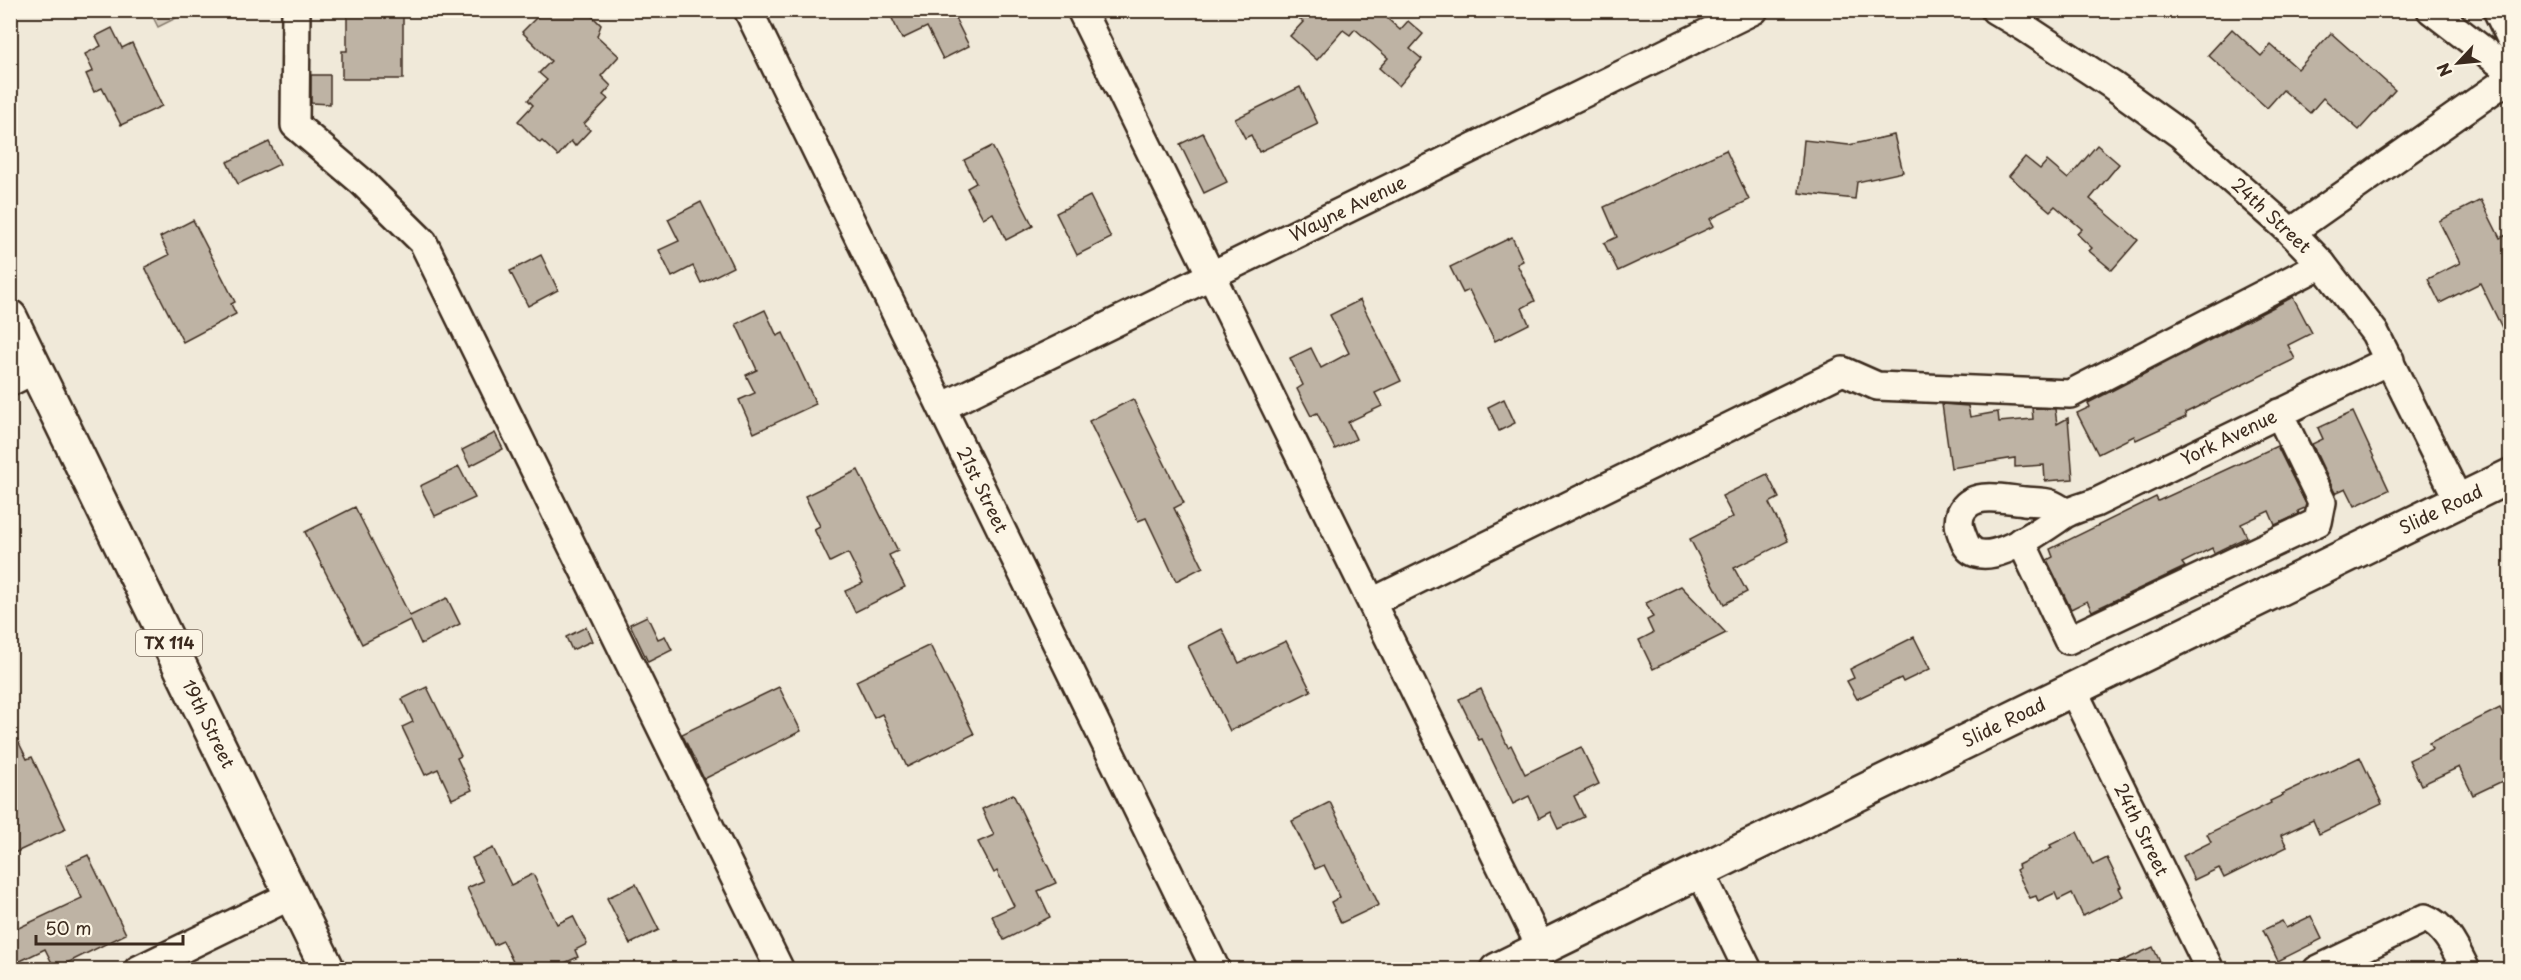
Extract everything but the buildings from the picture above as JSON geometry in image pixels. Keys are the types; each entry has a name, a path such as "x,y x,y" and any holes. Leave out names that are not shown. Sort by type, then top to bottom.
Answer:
{"main road":[{"name":"19th Street","path":"10,317 23,376 292,895 328,969"},
{"name":"Slide Road","path":"1500,969 2511,476"}],"street":[{"path":"296,10 295,125 362,182 423,242 780,969"},
{"name":"21st Street","path":"748,10 1216,969"},
{"path":"1082,10 1541,948"},
{"name":"Wayne Avenue","path":"942,407 1754,10"},
{"name":"24th Street","path":"1995,10 2025,27 2112,85 2180,134 2291,232 2322,264 2349,297 2390,360 2459,501"},
{"path":"2291,232 2509,81 2431,10"},
{"path":"2497,10 2511,37"},
{"path":"1372,602 1843,371 1877,386 2070,394 2322,264"},
{"name":"York Avenue","path":"2067,513 2051,504 1990,497 1970,502 1964,509 1959,525 1966,546 1972,552 1982,555 1993,554 2046,529 2067,513 2095,503 2390,360"},
{"path":"2021,541 2068,640 2318,522 2322,502 2279,413"},
{"name":"24th Street","path":"2073,690 2210,969"},
{"path":"1700,871 1748,969"},
{"path":"138,969 292,895"},
{"path":"2317,969 2425,918 2436,922 2455,947 2466,969"}],"shaded area":[{"path":"150,11 190,11 158,27"}]}
